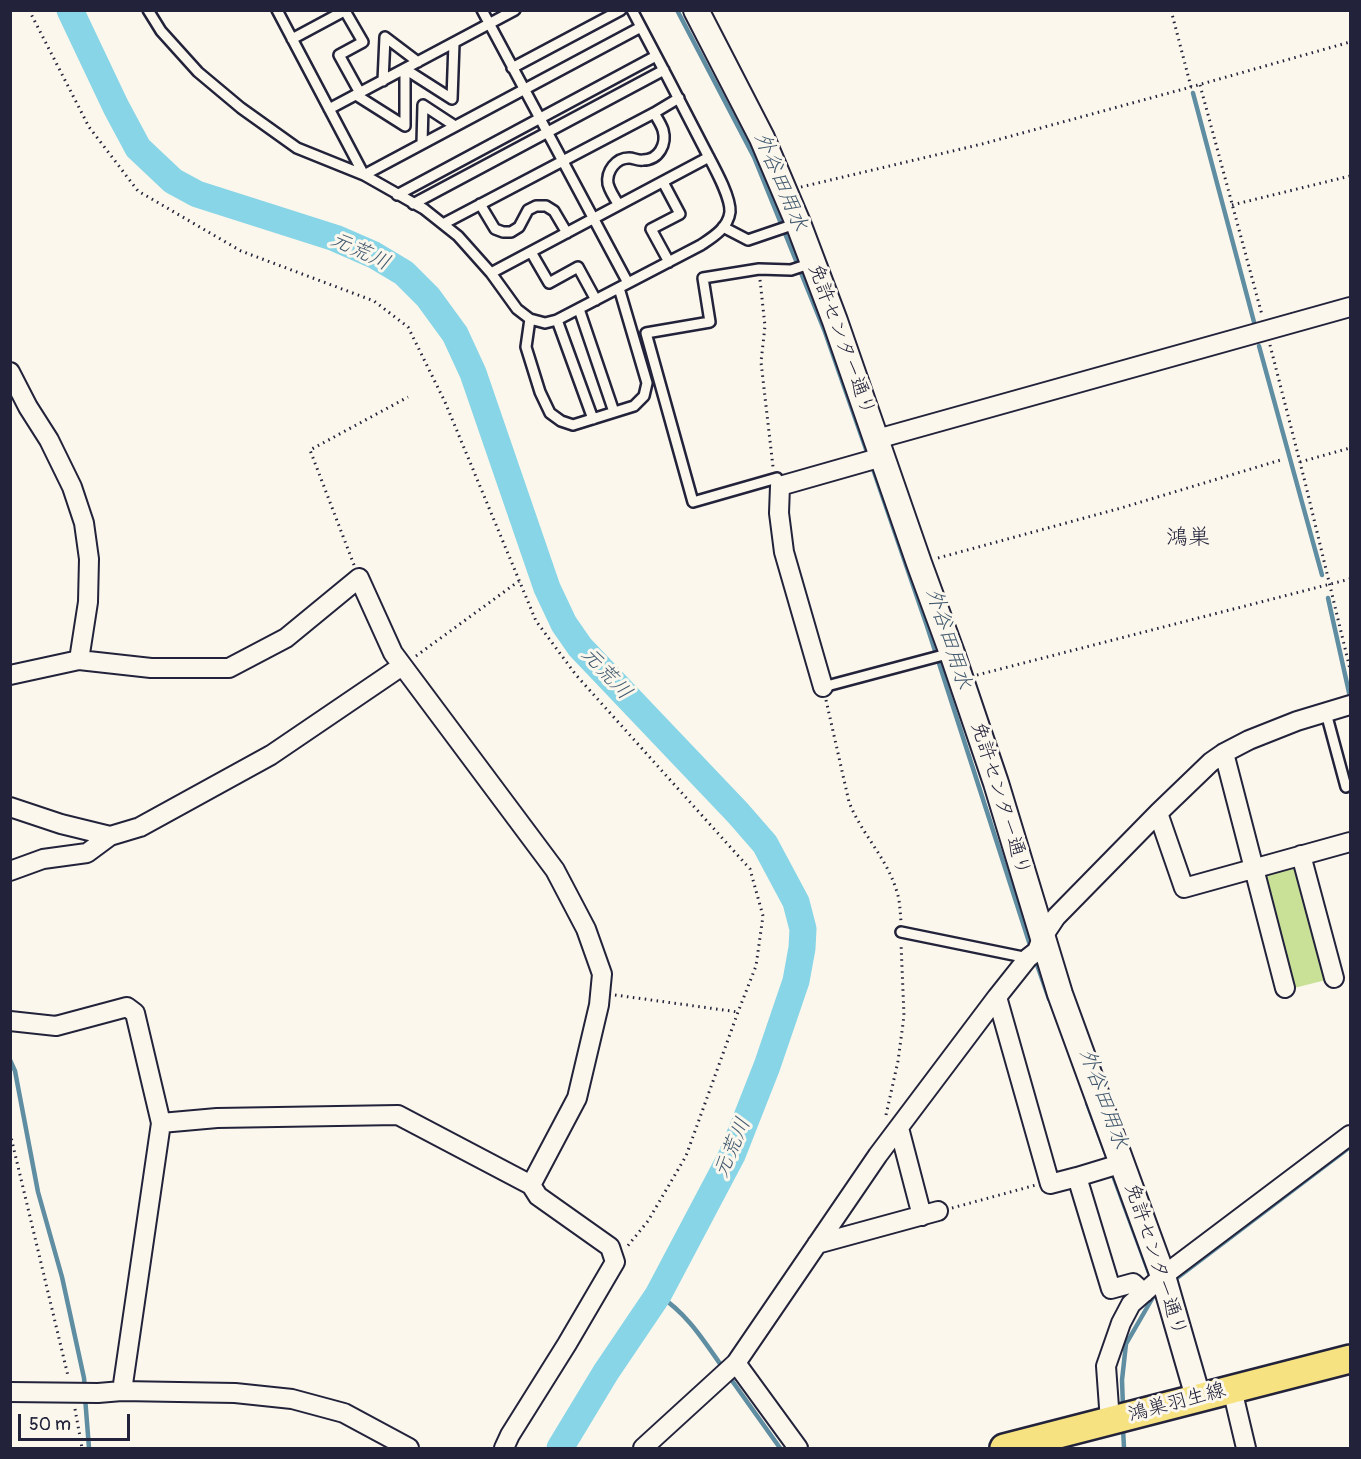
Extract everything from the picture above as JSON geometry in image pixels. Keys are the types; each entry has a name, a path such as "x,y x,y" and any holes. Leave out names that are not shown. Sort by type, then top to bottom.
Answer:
{"main road":[{"name":"鴻巣羽生線","path":"1004,1449 1060,1441 1110,1421 1350,1359"}],"street":[{"name":"免許センター通り","path":"696,10 762,138 798,223 835,321 996,783 1060,994 1163,1276 1198,1397"},
{"path":"823,687 784,552 779,513 779,482 880,448 1266,330 1350,307"},
{"path":"10,372 49,440 72,487 84,523 89,559 89,580 79,660"},
{"path":"10,675 79,660 151,668 229,668 286,638 359,578 393,653 555,870 586,929 602,974 599,1005 577,1098 531,1185"},
{"path":"10,871 43,859 87,853 110,836 140,827 271,756 402,666"},
{"path":"643,1449 736,1363 878,1155 892,1124 1028,958 1037,951 1042,938 1056,917 1211,762 1249,740 1298,721 1350,705"},
{"path":"1224,753 1285,987"},
{"path":"10,807 61,824 110,836"},
{"path":"1158,813 1184,888 1350,842"},
{"path":"1301,855 1334,978"},
{"path":"998,997 1050,1184 1123,1164"},
{"path":"10,1021 56,1026 127,1007 135,1013 161,1123 122,1391"},
{"path":"161,1123 217,1118 398,1115 531,1185 538,1196 610,1247 615,1262 510,1435 504,1449"},
{"path":"817,1244 930,1214 892,1124"},
{"path":"1110,1421 1106,1366 1121,1323 1131,1304 1163,1276 1350,1135"},
{"path":"1077,1177 1111,1289 1133,1283 1144,1293"},
{"path":"736,1363 798,1449"},
{"path":"1232,1389 1246,1449"},
{"path":"10,1392 235,1393 292,1399 344,1413 409,1449"}],"lane":[{"path":"148,10 161,32 198,72 241,108 297,148 364,176 424,209 458,236 491,273 517,309 530,319 544,323 558,320 716,236 730,214 729,203 709,157 632,10"},
{"path":"277,10 364,176"},
{"path":"482,10 628,283"},
{"path":"329,109 515,10"},
{"path":"512,68 621,10"},
{"path":"292,39 346,11 363,42 339,55 358,94 405,126 405,69"},
{"path":"364,176 640,27"},
{"path":"383,81 385,37 418,62"},
{"path":"405,69 452,99 454,43"},
{"path":"397,195 656,56"},
{"path":"413,204 664,70"},
{"path":"443,224 679,98"},
{"path":"422,144 423,105 455,126"},
{"path":"619,205 608,185 608,173 614,164 622,159 631,158 642,161 653,158 661,150 664,141 663,130 654,113"},
{"path":"491,273 709,157"},
{"path":"663,182 680,214 651,229 669,262"},
{"path":"480,204 495,229 503,232 511,232 519,227 528,210 536,206 546,206 554,212 567,233"},
{"path":"723,227 748,240 798,223"},
{"path":"531,252 549,284 578,267 596,300"},
{"path":"779,482 693,502 646,333 710,322 703,278 759,269 791,270 812,262"},
{"path":"530,319 526,347 540,392 550,413 561,422 573,425 634,406 644,396 647,383 619,288"},
{"path":"579,309 614,412"},
{"path":"558,320 593,419"},
{"path":"823,687 952,652"},
{"path":"1326,713 1346,787"},
{"path":"901,932 1028,958"}],"path":[{"path":"29,10 89,127 138,191 241,251 374,301 408,327 445,402 536,621 576,675 750,869 763,916 756,966 686,1156 648,1221 615,1262"},
{"path":"1171,10 1191,87"},
{"path":"784,191 982,144 1350,42"},
{"path":"1200,84 1300,462 1350,669"},
{"path":"1232,205 1350,176"},
{"path":"759,269 765,326 761,362 773,467 779,482"},
{"path":"359,578 310,450 408,397"},
{"path":"1300,462 1350,448"},
{"path":"919,563 1121,508 1284,459"},
{"path":"961,680 1350,579"},
{"path":"402,666 519,580"},
{"path":"823,687 849,802 896,888 900,904 904,1016 892,1124"},
{"path":"600,993 738,1011"},
{"path":"10,1133 75,1392 82,1449"},
{"path":"930,1214 1049,1181"}],"green space":[{"path":"1301,855 1334,978 1286,990 1255,868"}],"waterway":[{"name":"元荒川","path":"70,10 138,148 173,181 197,194 335,238 374,255 404,273 428,297 455,334 473,373 547,588 564,624 580,647 765,844 796,902 803,929 796,981 767,1066 732,1155 658,1295 606,1372 560,1448"},
{"name":"外谷田用水","path":"677,10 754,157 825,332 868,455"},
{"path":"1193,93 1254,322"},
{"path":"1259,346 1322,575"},
{"name":"外谷田用水","path":"871,463 927,626 1031,948"},
{"path":"1328,598 1350,697"},
{"name":"外谷田用水","path":"1035,959 1049,999"},
{"path":"10,1060 15,1071 38,1192 62,1277 85,1389"},
{"name":"外谷田用水","path":"1087,1103 1109,1162"},
{"path":"1173,1281 1350,1147"},
{"name":"外谷田用水","path":"1111,1170 1152,1281"},
{"path":"1123,1407 1122,1380 1126,1344 1156,1292"},
{"path":"658,1295 678,1310 723,1368"},
{"path":"728,1375 780,1448"},
{"path":"85,1397 89,1448"},
{"path":"1123,1428 1124,1448"}],"district":[{"name":"鴻巣","path":"1188,538"}]}
